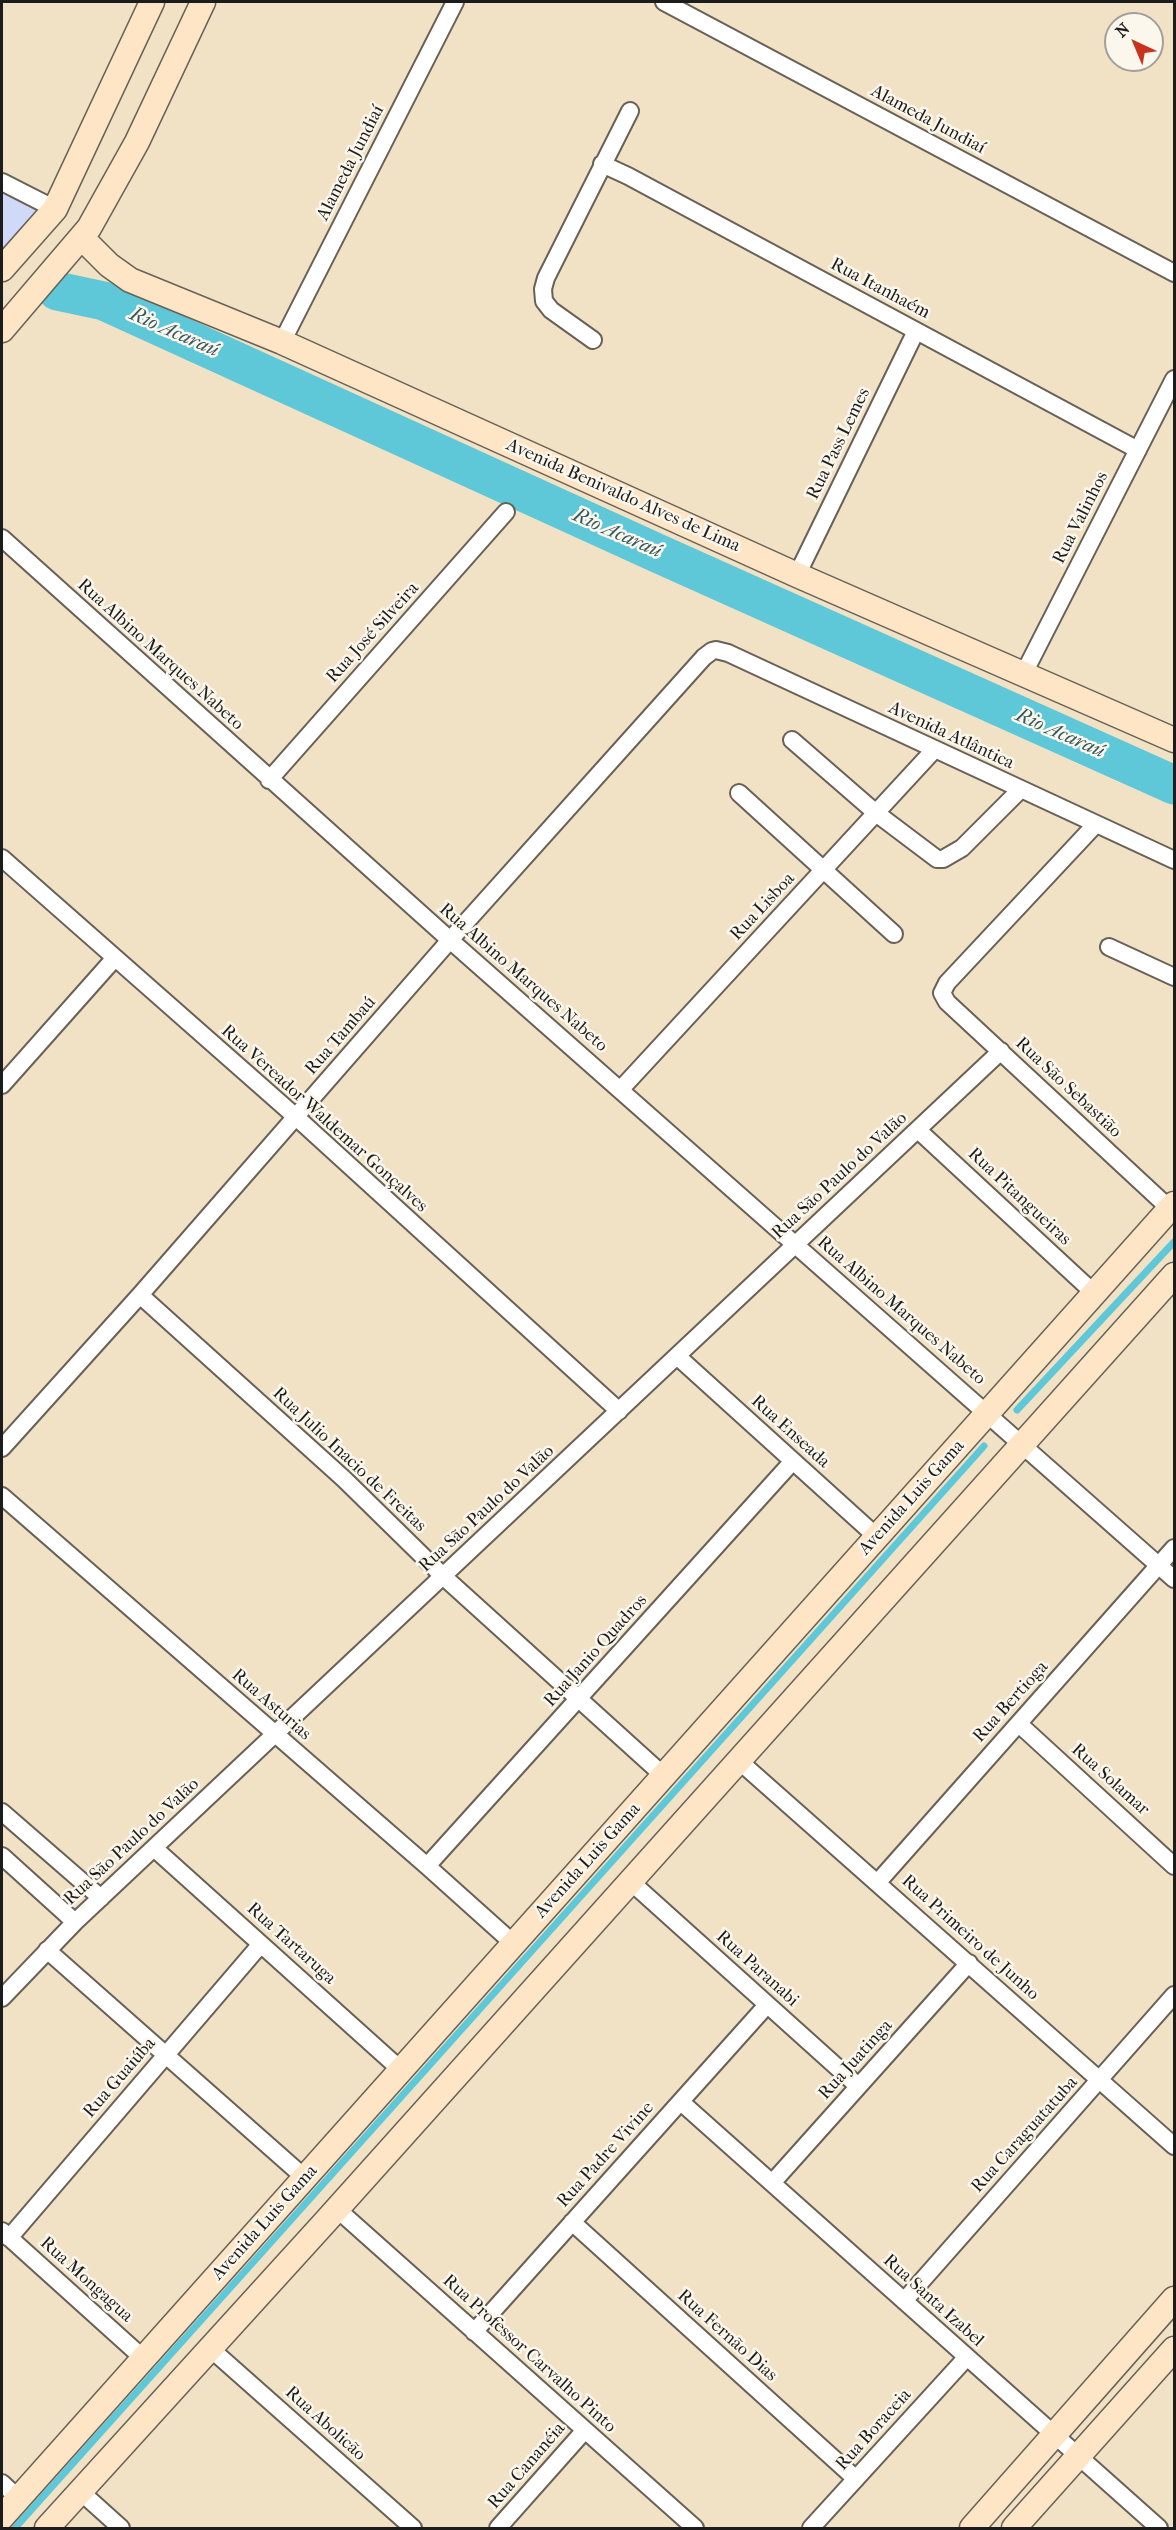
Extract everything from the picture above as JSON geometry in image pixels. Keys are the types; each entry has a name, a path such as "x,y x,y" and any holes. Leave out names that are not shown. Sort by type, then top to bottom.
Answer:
{"street":[{"path":"2,269 56,209 152,2"},
{"path":"2,330 82,238 137,142 203,2"},
{"name":"Alameda Jundiaí","path":"282,342 455,2"},
{"name":"Alameda Jundiaí","path":"664,2 1174,273"},
{"path":"593,340 551,310 544,301 543,289 546,278 630,111"},
{"name":"Rua Itanhaém","path":"602,164 638,181 1138,450"},
{"path":"2,182 56,209"},
{"name":"Avenida Benivaldo Alves de Lima","path":"82,238 110,265 130,280 282,342 797,575 1174,740"},
{"name":"Rua Pass Lemes","path":"797,575 916,331"},
{"name":"Rua Valinhos","path":"1023,675 1174,379"},
{"name":"Rua José Silveira","path":"269,780 506,512"},
{"name":"Rua Albino Marques Nabeto","path":"2,538 269,780 1174,1579"},
{"name":"Avenida Atlântica","path":"712,651 728,653 1174,860"},
{"name":"Rua Tambaú","path":"2,1448 140,1295 450,940 704,657 712,651"},
{"path":"792,740 876,813 937,859 943,859 962,848 1020,790"},
{"name":"Rua Lisboa","path":"620,1090 934,750"},
{"path":"739,793 894,934"},
{"name":"Rua São Sebastião","path":"1095,825 947,983 942,993 947,1002 1172,1207"},
{"name":"Rua Vereador Waldemar Gonçalves","path":"2,858 296,1117 619,1411"},
{"path":"1109,947 1174,977"},
{"path":"2,1085 114,959"},
{"name":"Rua São Paulo do Valão","path":"2,1998 75,1922 1001,1052"},
{"name":"Rua Pitangueiras","path":"918,1130 1095,1294"},
{"name":"Avenida Luis Gama","path":"2,2517 10,2491 144,2359 1172,1207"},
{"path":"47,2529 337,2210 1174,1275"},
{"name":"Rua Julio Inacio de Freitas","path":"140,1295 344,1479 444,1576 664,1776"},
{"name":"Rua Enseada","path":"677,1356 877,1537"},
{"name":"Rua Janio Quadros","path":"427,1866 793,1461"},
{"name":"Rua Asturias","path":"2,1496 514,1944"},
{"name":"Rua Bertioga","path":"878,1882 1174,1548"},
{"name":"Rua Solamar","path":"1018,1724 1174,1866"},
{"name":"Rua Primeiro de Junho","path":"738,1761 878,1882 1174,2146"},
{"path":"2,1812 101,1898"},
{"name":"Rua Tartaruga","path":"154,1848 401,2070"},
{"path":"2,1856 75,1922"},
{"name":"Rua Paranabi","path":"630,1881 858,2086"},
{"name":"Rua Guaiúba","path":"5,2234 261,1944"},
{"path":"47,1950 305,2178"},
{"name":"Rua Juatinga","path":"772,2183 969,1963"},
{"name":"Rua Caraguatatuba","path":"904,2301 1174,1995"},
{"name":"Rua Padre Vivine","path":"474,2332 767,2005"},
{"name":"Rua Santa Izabel","path":"681,2102 1159,2529"},
{"name":"Rua Professor Carvalho Pinto","path":"337,2210 695,2529"},
{"name":"Rua Fernão Dias","path":"572,2222 856,2478"},
{"name":"Rua Mongagua","path":"5,2234 144,2359"},
{"path":"972,2529 1174,2299"},
{"name":"Rua Abolicão","path":"211,2349 413,2529"},
{"path":"1014,2529 1174,2349"},
{"name":"Rua Boraceia","path":"811,2529 967,2357"},
{"name":"Rua Cananéia","path":"498,2529 585,2430"},
{"path":"81,2492 121,2529"}],"shaded area":[{"path":"2,183 55,209 2,269"}],"waterway":[{"name":"Rio Acaraú","path":"57,291 104,301 1174,785"},
{"path":"1017,1410 1174,1242"},
{"path":"15,2528 984,1446"}]}
